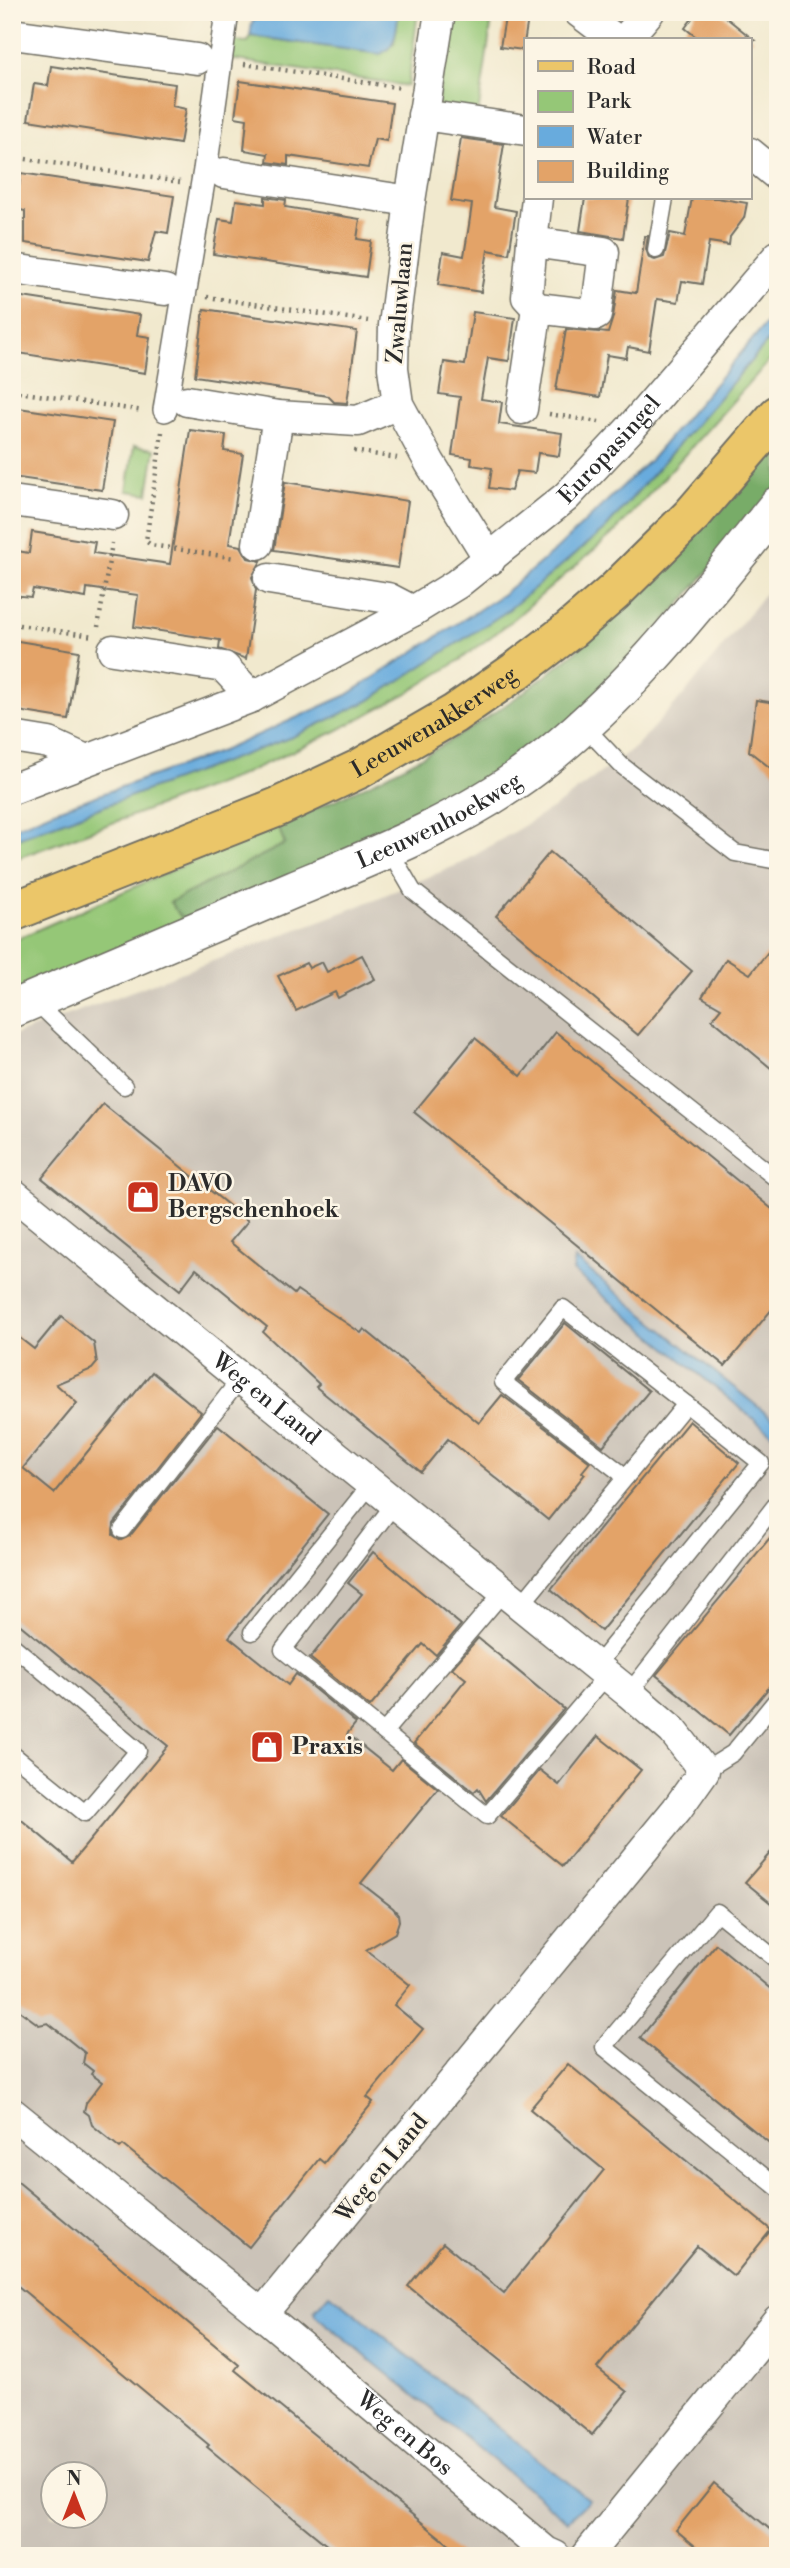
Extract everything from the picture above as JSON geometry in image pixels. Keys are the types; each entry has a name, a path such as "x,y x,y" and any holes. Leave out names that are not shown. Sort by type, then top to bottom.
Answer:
{"main road":[{"name":"Leeuwenakkerweg","path":"12,912 278,807 359,769 454,714 570,630 614,592 692,515 778,415"}],"street":[{"path":"227,12 208,60 213,179 175,292 172,409 358,421 398,404"},
{"name":"Zwaluwlaan","path":"440,12 410,201 394,325 393,368 398,404 430,463 490,560"},
{"path":"579,12 614,38"},
{"path":"627,38 649,12"},
{"path":"12,34 208,60"},
{"path":"425,104 524,129"},
{"path":"752,155 778,176"},
{"path":"213,179 410,201"},
{"path":"532,242 604,252 596,315 537,308 527,297 532,242 537,200"},
{"name":"Europasingel","path":"12,789 252,697 457,584 566,497 631,428 778,256"},
{"path":"12,269 175,292"},
{"path":"522,409 537,308"},
{"path":"251,552 278,416"},
{"path":"12,501 113,515"},
{"name":"Leeuwenhoekweg","path":"23,1005 388,848 468,809 532,768 584,726 651,660 778,505"},
{"path":"269,579 388,598 412,611"},
{"path":"113,650 224,667 252,697"},
{"path":"12,737 49,743 86,760"},
{"name":"Weg en Land","path":"12,1193 611,1678 673,1731 704,1771 668,1820 262,2315"},
{"path":"12,2113 262,2315"},
{"name":"Weg en Bos","path":"262,2315 548,2554"},
{"path":"586,2556 778,2320"}],"lane":[{"path":"656,250 665,200"},
{"path":"584,726 621,765 735,853 778,860"},
{"path":"388,848 413,891 778,1180"},
{"path":"23,1005 124,1086"},
{"path":"611,1678 761,1463 563,1308 503,1382 626,1477"},
{"path":"122,1530 241,1378"},
{"path":"384,1732 626,1477 686,1404"},
{"path":"252,1632 371,1484"},
{"path":"396,1503 283,1650 487,1816 611,1678 778,1502"},
{"path":"12,1645 138,1751 85,1813 12,1754"},
{"name":"Weg en Land","path":"704,1771 733,1754 778,1698"},
{"path":"778,1961 717,1912 604,2047 778,2188"}],"path":[{"path":"208,60 425,104"},
{"path":"12,157 213,179"},
{"path":"175,292 394,325"},
{"path":"12,391 172,409 146,541 151,545 251,552"},
{"path":"522,409 631,428"},
{"path":"12,624 97,636 117,516 113,515"}],"shaded area":[{"path":"778,577 778,2556 12,2556 12,1036 349,910 462,863 555,807 635,747 688,690"}],"green space":[{"path":"399,12 418,12 408,86 229,59 231,41 248,42 250,36 380,54 394,43"},
{"path":"450,12 493,12 478,115 437,107"},
{"path":"778,330 778,351 616,531 509,623 460,660 406,694 336,731 239,776 12,860 12,840 292,737 368,701 507,611 605,529"},
{"path":"778,438 778,487 683,601 584,713 446,811 184,921 170,902 285,844 277,824 363,787 446,743 486,718 562,663 645,586"},
{"path":"134,446 155,449 148,494 127,491"},
{"path":"277,824 285,844 170,902 184,921 12,994 12,941"}],"water":[{"path":"259,12 399,12 393,42 380,54 250,36 252,23"},
{"path":"778,309 778,330 605,529 507,611 368,701 292,737 12,840 12,829 51,812 222,751 347,695 503,594 558,548 652,458"},
{"path":"575,1259 778,1423 778,1439 573,1271"},
{"path":"329,2294 589,2500 568,2521 315,2315 314,2311"}],"building":[{"path":"506,12 529,12 523,50 500,47"},
{"path":"697,12 719,12 752,38 698,38 685,28"},
{"path":"51,66 175,84 172,106 186,109 180,144 28,120 34,84 48,86"},
{"path":"240,81 392,103 387,141 375,139 368,168 288,156 288,165 267,162 268,154 244,150 247,119 235,117"},
{"path":"461,138 504,144 494,207 516,211 509,254 488,250 481,292 438,285 443,252 464,256 469,225 472,204 451,201"},
{"path":"21,173 174,196 168,233 156,231 148,262 25,243 25,211 16,209"},
{"path":"265,197 286,200 285,207 360,219 357,239 371,241 366,277 213,254 219,219 233,221 236,200 265,204"},
{"path":"585,200 629,200 623,238 580,231"},
{"path":"692,200 747,203 744,218 730,237 729,245 709,242 702,284 682,281 678,302 657,299 649,351 628,347 626,358 607,355 600,397 556,390 566,329 608,333 617,290 636,293 645,236 648,236 646,249 649,258 655,260 664,257 670,233 685,236"},
{"path":"16,296 140,315 137,335 150,337 145,373 12,352 12,317"},
{"path":"204,309 357,331 347,403 334,402 328,396 195,376"},
{"path":"473,312 515,318 509,361 488,358 481,399 502,402 499,424 562,433 559,456 538,453 535,473 517,471 511,491 489,488 492,468 471,465 472,458 452,455 460,397 439,394 444,362 465,365"},
{"path":"12,407 113,422 102,490 12,477"},
{"path":"190,430 226,435 224,451 243,454 229,544 241,546 248,558 261,561 252,577 256,590 246,659 219,649 220,640 134,627 138,595 87,588 86,598 33,589 31,597 12,595 12,550 29,553 32,532 95,542 93,553 170,564"},
{"path":"285,482 408,501 398,568 274,550"},
{"path":"12,640 79,651 68,719 12,710"},
{"path":"756,700 769,702 778,709 778,774 749,751"},
{"path":"550,852 692,971 638,1035 496,916"},
{"path":"778,940 778,1074 712,1019 721,1008 702,997 726,959 750,974"},
{"path":"362,955 375,979 338,998 335,992 296,1011 278,976 306,963 309,968 322,962 327,972"},
{"path":"556,1032 778,1214 778,1302 725,1366 414,1112 475,1038 521,1076"},
{"path":"103,1104 248,1221 230,1242 294,1294 297,1290 361,1333 364,1329 479,1423 502,1395 590,1462 582,1472 585,1474 548,1520 448,1439 421,1472 316,1387 319,1384 263,1332 267,1327 196,1269 180,1290 42,1178"},
{"path":"61,1316 94,1343 97,1363 92,1369 56,1384 77,1403 23,1468 54,1493 152,1372 201,1412 114,1524 113,1535 121,1540 130,1536 218,1425 328,1514 229,1637 288,1685 296,1674 356,1723 347,1734 392,1770 401,1759 438,1789 361,1883 398,1914 395,1933 366,1950 410,1985 394,2005 423,2029 367,2097 373,2102 324,2163 319,2159 249,2247 123,2145 120,2148 92,2125 89,2115 84,2111 86,2103 102,2082 91,2074 93,2071 83,2063 85,2053 48,2023 39,2025 12,2005 12,1812 72,1862 168,1746 12,1618 12,1332 34,1349"},
{"path":"565,1323 649,1391 603,1446 518,1380"},
{"path":"689,1421 739,1463 601,1631 551,1589"},
{"path":"778,1528 778,1677 729,1735 656,1675"},
{"path":"373,1552 461,1625 436,1655 423,1644 370,1707 310,1658 362,1594 348,1583"},
{"path":"478,1638 564,1709 486,1801 478,1788 474,1792 414,1743 466,1679 452,1668"},
{"path":"598,1736 641,1770 563,1866 501,1816 540,1770 559,1785"},
{"path":"778,1844 778,1909 745,1882"},
{"path":"716,1944 778,1995 778,2150 640,2038"},
{"path":"568,2064 771,2230 734,2276 697,2246 597,2368 627,2392 592,2435 408,2286 443,2243 504,2293 604,2170 530,2109"},
{"path":"12,2177 239,2365 235,2370 463,2556 340,2556 207,2447 209,2445 12,2281"},
{"path":"714,2483 778,2536 778,2556 707,2556 676,2530"}],"place":[{"name":"DAVO Bergschenhoek","path":"143,1197"},
{"name":"Praxis","path":"267,1747"}]}
